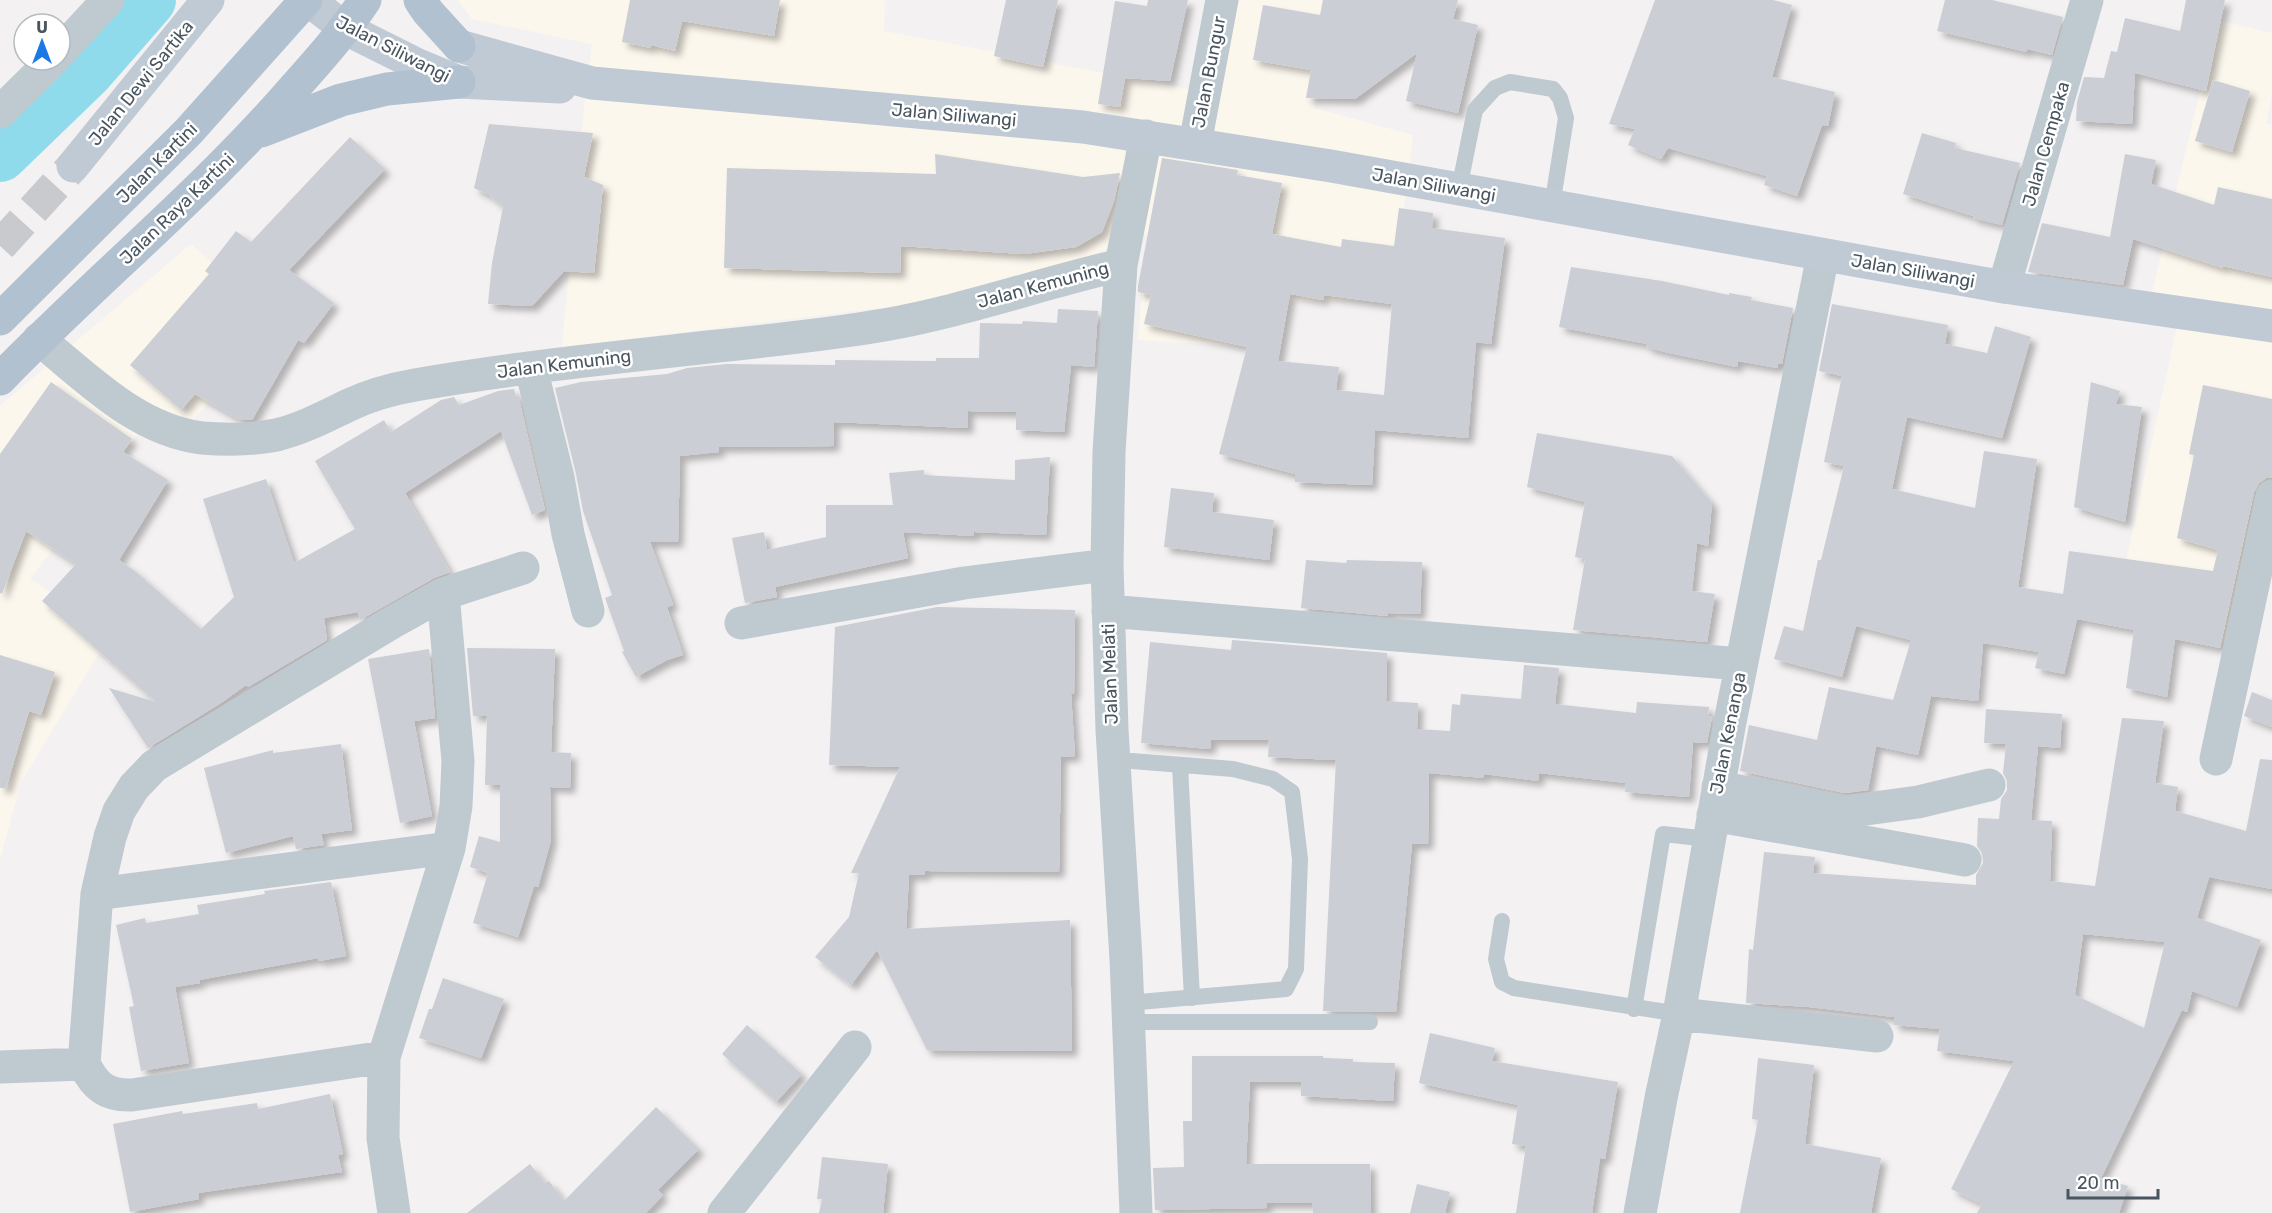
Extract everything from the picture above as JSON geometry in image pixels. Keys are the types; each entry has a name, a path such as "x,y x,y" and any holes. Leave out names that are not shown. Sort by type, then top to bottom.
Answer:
{"main road":[{"name":"Jalan Dewi Sartika","path":"73,166 208,0"},
{"name":"Jalan Siliwangi","path":"307,0 346,29 459,82 544,88 592,83"},
{"name":"Jalan Kartini","path":"0,319 189,131 307,0"},
{"name":"Jalan Raya Kartini","path":"0,380 39,339 202,187 254,134 346,29 365,0"},
{"name":"Jalan Siliwangi","path":"420,0 459,46 592,83 1083,127 1146,136 1459,189 2004,287 2272,326"},
{"path":"254,134 341,100 387,89 459,82"}],"street":[{"path":"72,39 108,0"},
{"name":"Jalan Bungur","path":"1195,144 1222,0"},
{"name":"Jalan Cempaka","path":"2004,287 2087,0"},
{"path":"0,112 41,72"},
{"name":"Jalan Melati","path":"1136,1213 1119,817 1123,760 1108,611 1107,566 1109,452 1121,265 1146,136"},
{"name":"Jalan Kenanga","path":"1640,1213 1660,1098 1679,1014 1741,664 1823,255"},
{"name":"Jalan Kemuning","path":"39,339 123,406 156,426 200,437 230,440 277,435 315,422 382,392 531,368 784,339 884,325 1121,265"},
{"path":"531,368 558,478 568,534 588,611"},
{"path":"2216,759 2272,496"},
{"path":"741,623 964,583 1107,566"},
{"path":"384,1057 118,1096 107,1092 97,1084 84,1064 97,894 110,837 119,811 134,787 154,766 443,594 523,568"},
{"path":"394,1213 383,1138 384,1057 449,848 456,806 458,761 443,594"},
{"path":"1108,611 1741,664"},
{"path":"1713,814 1844,812 1918,802 1989,784"},
{"path":"1713,814 1965,860"},
{"path":"97,894 449,848"},
{"path":"1679,1014 1877,1036"},
{"path":"724,1213 855,1047"},
{"path":"0,1067 84,1064"}],"lane":[{"path":"1459,189 1475,110 1488,95 1495,88 1509,82 1553,89 1560,98 1566,118 1552,206"},
{"path":"1123,760 1233,769 1274,779 1292,792 1300,859 1296,969 1286,989 1191,998 1128,1013"},
{"path":"1180,766 1191,998"},
{"path":"1634,1009 1663,834 1713,814"},
{"path":"1502,921 1496,959 1502,982 1514,988 1634,1009 1679,1014"},
{"path":"1128,1013 1370,1022"}],"shaded area":[{"path":"458,0 885,0 884,31 1203,92 1221,0 1322,0 1314,108 1413,135 1393,299 1285,302 1278,348 1138,340 1147,233 993,294 562,347 592,44 472,19"},
{"path":"2217,20 2272,33 2272,95 2266,123 2272,125 2272,518 2239,645 2115,613 2180,312 2150,301"},
{"path":"191,244 277,323 183,432 149,419 30,579 111,633 21,782 0,860 0,406"}],"building":[{"path":"630,0 780,0 774,36 682,21 675,51 651,45 651,48 622,42"},
{"path":"1006,0 1058,0 1043,67 994,56"},
{"path":"1148,0 1188,0 1170,81 1125,78 1120,107 1098,104 1115,1 1147,6"},
{"path":"1323,0 1458,0 1453,19 1478,25 1458,113 1406,101 1417,53 1355,99 1306,98 1311,70 1253,60 1263,5 1320,15"},
{"path":"1655,0 1773,0 1792,5 1772,77 1835,92 1828,126 1822,125 1797,196 1764,185 1767,176 1668,148 1661,159 1628,145 1635,129 1609,124"},
{"path":"1945,0 1992,0 2063,17 2052,55 2027,49 2027,52 1937,31"},
{"path":"2186,0 2225,0 2206,91 2135,73 2132,124 2076,121 2077,102 2084,77 2104,78 2111,51 2117,52 2125,18 2180,31"},
{"path":"2213,80 2250,91 2232,152 2195,141"},
{"path":"489,124 593,133 584,177 603,185 594,273 564,271 532,306 488,304 492,263 503,207 489,195 474,188"},
{"path":"1922,133 1956,143 1955,148 2020,163 2002,225 1973,218 1973,216 1903,194"},
{"path":"350,137 385,169 289,270 334,303 304,343 298,340 252,420 240,420 195,394 181,410 130,365 209,274 205,271 236,231 251,242"},
{"path":"935,154 1083,177 1120,173 1114,201 1102,232 1076,247 1024,254 901,246 900,273 724,268 727,168 936,174"},
{"path":"2125,154 2156,160 2151,184 2214,205 2218,187 2272,199 2272,277 2223,266 2223,268 2133,239 2123,285 2028,272 2042,223 2110,237"},
{"path":"1162,158 1238,170 1237,175 1282,183 1272,234 1341,247 1342,239 1394,246 1399,208 1433,213 1432,228 1505,238 1491,344 1476,342 1468,438 1375,430 1372,485 1295,482 1295,474 1219,454 1247,347 1144,324 1151,295 1138,292","holes":["1290,294 1323,300 1324,295 1392,304 1384,395 1336,390 1339,367 1278,361"]},
{"path":"1571,267 1752,297 1751,300 1793,308 1782,364 1778,364 1777,368 1738,361 1737,367 1669,353 1646,347 1647,344 1559,327"},
{"path":"1832,304 1948,325 1945,344 1987,353 1995,326 2031,337 2002,438 1907,417 1892,489 1975,508 1984,451 2037,459 2018,587 2063,594 2069,551 2213,571 2218,550 2177,538 2194,455 2189,454 2203,385 2272,399 2272,478 2266,478 2259,483 2254,492 2220,648 2175,639 2167,697 2126,688 2134,630 2077,619 2064,674 2035,668 2039,652 1983,643 1978,701 1931,696 1918,755 1876,746 1868,790 1845,793 1740,771 1749,725 1817,740 1829,687 1893,700 1911,640 1856,626 1842,677 1774,659 1784,626 1803,631 1818,560 1821,560 1844,466 1824,462 1842,376 1819,371"},
{"path":"1058,309 1098,311 1094,367 1071,365 1064,432 1016,430 1016,412 968,411 968,428 834,422 834,446 719,447 719,452 680,456 678,542 650,542 673,605 667,607 683,655 667,660 636,677 622,652 624,651 605,598 612,595 583,511 555,388 581,382 667,374 687,368 727,364 835,365 835,360 936,361 936,358 979,358 980,323 1022,324 1023,321 1057,323"},
{"path":"51,382 132,439 123,452 168,480 119,560 135,571 201,629 234,597 203,499 266,479 294,563 355,529 315,461 384,420 391,432 441,400 454,397 459,405 498,391 514,389 516,396 518,395 545,510 532,515 501,431 405,493 450,572 434,578 360,620 358,612 324,618 327,640 248,687 246,685 148,748 109,688 156,702 42,601 76,564 26,531 2,594 0,593 0,454"},
{"path":"2091,382 2120,391 2116,404 2142,407 2125,522 2074,507"},
{"path":"1537,433 1672,456 1712,503 1708,546 1697,543 1692,591 1715,594 1707,642 1573,630 1585,559 1575,557 1585,502 1527,487"},
{"path":"1050,457 1046,535 974,532 974,536 903,532 908,558 775,587 777,597 745,603 732,538 764,532 767,550 826,537 826,505 893,505 889,473 924,470 924,475 1015,480 1015,460"},
{"path":"1171,488 1214,493 1212,512 1274,520 1269,560 1164,547"},
{"path":"1306,560 1346,563 1347,560 1422,562 1420,614 1388,613 1388,616 1301,608"},
{"path":"937,607 1075,610 1074,694 1071,694 1075,756 1061,757 1059,872 925,871 925,875 909,875 906,929 1070,920 1072,1051 927,1050 877,950 851,985 815,957 849,917 859,873 851,873 900,767 829,765 835,627"},
{"path":"1232,640 1387,653 1386,701 1418,703 1417,729 1450,731 1452,704 1460,705 1461,694 1521,699 1524,665 1559,668 1555,704 1636,713 1637,702 1709,707 1708,716 1712,717 1707,743 1693,742 1689,797 1625,792 1626,783 1539,773 1538,781 1484,774 1484,778 1429,773 1428,844 1412,844 1396,1012 1323,1011 1336,760 1268,757 1269,740 1211,740 1210,749 1141,743 1150,642 1231,650"},
{"path":"467,648 555,649 551,752 571,753 570,788 550,787 551,840 538,887 534,886 518,937 473,923 488,873 470,867 479,836 500,842 500,785 485,785 487,716 473,716"},
{"path":"429,649 435,718 414,721 432,816 400,823 368,659"},
{"path":"0,655 55,672 41,715 29,711 6,788 0,788"},
{"path":"2252,692 2272,700 2272,727 2244,716"},
{"path":"1986,709 2062,714 2060,748 2038,746 2031,820 2052,821 2050,881 2095,886 2122,718 2164,721 2155,783 2178,787 2175,811 2246,831 2260,759 2272,760 2272,889 2209,877 2197,918 2261,940 2237,1007 2192,991 2187,1012 2182,1010 2101,1178 2128,1186 2119,1213 1977,1213 1982,1204 1951,1189 2014,1061 1937,1051 1940,1029 1894,1025 1894,1017 1809,1007 1746,1003 1749,949 1753,950 1764,852 1815,857 1813,873 1976,885 1976,875 1983,863 1982,853 1977,846 1978,818 1999,819 2001,799 2007,790 2007,781 2003,773 2006,744 1984,743","holes":["2083,934 2165,942 2144,1028 2075,995"]},
{"path":"341,744 352,830 321,834 324,845 296,849 293,836 226,853 204,768 273,750 273,753"},
{"path":"331,882 346,956 319,961 318,958 199,980 200,983 175,987 189,1063 141,1071 129,1007 134,1006 116,925 145,918 146,923 199,914 197,905 265,894 264,891"},
{"path":"443,978 504,999 481,1058 419,1038"},
{"path":"747,1025 802,1074 776,1102 722,1054"},
{"path":"1430,1033 1495,1048 1492,1061 1618,1082 1605,1159 1600,1158 1592,1213 1516,1213 1526,1146 1512,1144 1518,1105 1419,1083"},
{"path":"1192,1056 1323,1056 1323,1058 1353,1059 1353,1062 1395,1063 1393,1101 1301,1096 1301,1082 1250,1082 1246,1164 1370,1164 1371,1213 1313,1213 1312,1203 1267,1203 1267,1208 1155,1210 1153,1168 1184,1167 1183,1121 1192,1121"},
{"path":"1758,1058 1814,1065 1805,1144 1881,1158 1871,1213 1740,1213 1758,1120 1752,1119"},
{"path":"330,1094 343,1154 338,1155 342,1172 198,1193 199,1199 130,1212 113,1124 182,1111 183,1114 257,1103 258,1109"},
{"path":"656,1107 699,1149 658,1190 663,1195 646,1213 467,1213 530,1164 545,1183 549,1181 564,1201"},
{"path":"822,1157 888,1164 883,1213 819,1213 822,1199 817,1199"},
{"path":"1417,1184 1450,1192 1445,1213 1410,1213"}],"waterway":[{"path":"0,155 87,71 149,0"}],"tunnel":[{"path":"0,246 73,166"}]}
